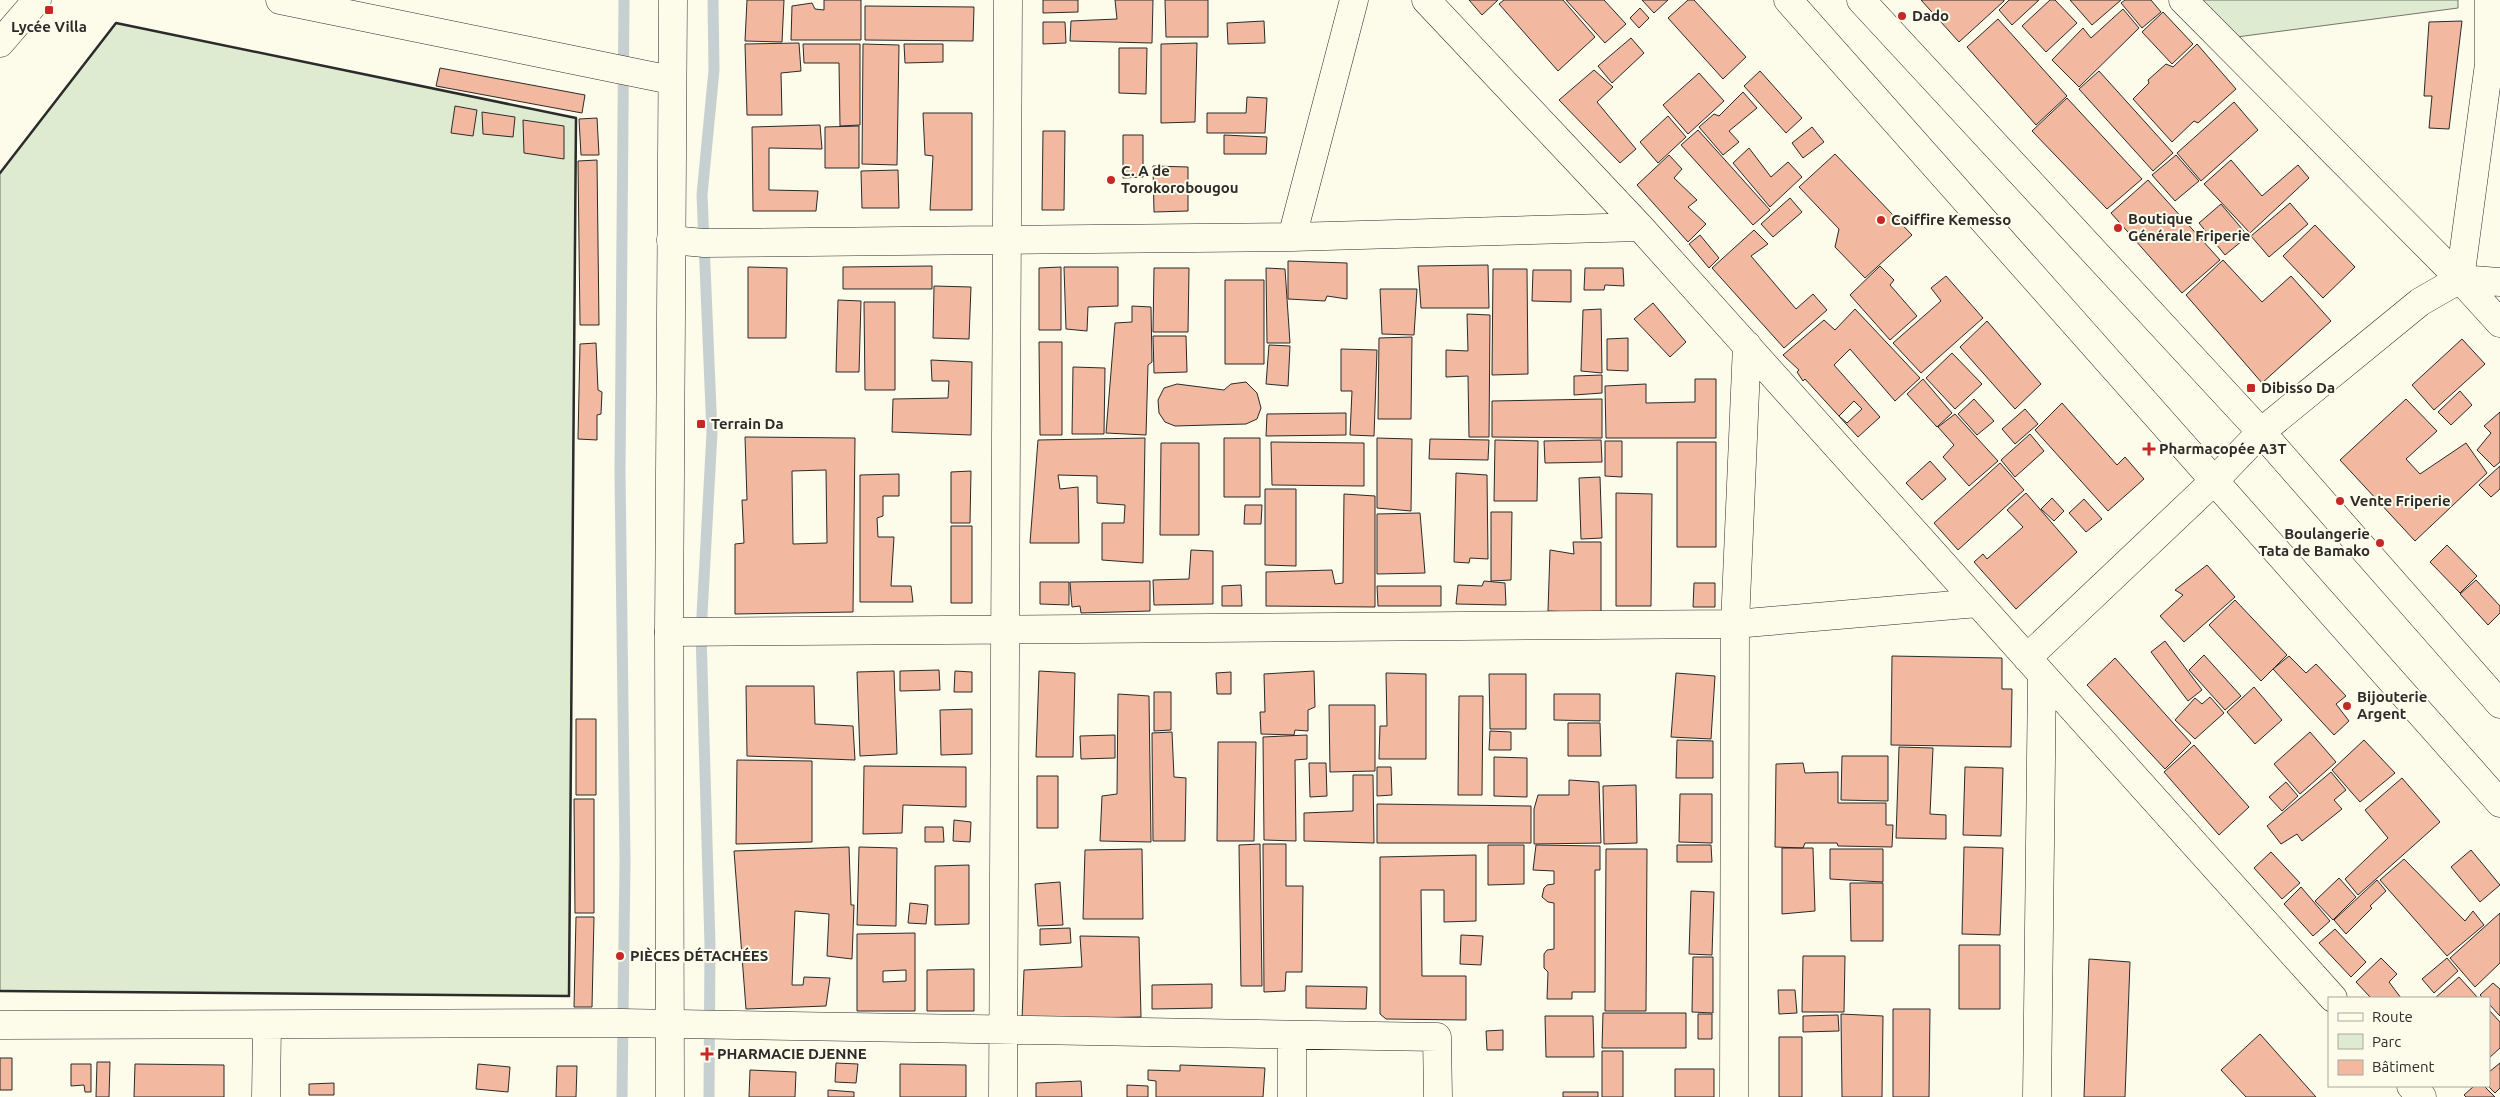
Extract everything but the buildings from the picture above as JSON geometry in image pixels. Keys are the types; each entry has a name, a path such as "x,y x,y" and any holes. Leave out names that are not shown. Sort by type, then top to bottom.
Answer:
{"street":[{"path":"0,43 37,0"},
{"path":"280,0 671,80"},
{"path":"670,1097 669,632 672,0"},
{"path":"1003,1097 1008,0"},
{"path":"1292,237 1354,0"},
{"path":"1426,0 1640,227 2332,997"},
{"path":"1788,0 2500,803"},
{"path":"1861,0 2261,432 2500,704"},
{"path":"2182,0 2460,279 2500,323"},
{"path":"2460,279 2494,64 2489,0"},
{"path":"671,240 704,243 1006,238 1292,237 1640,227"},
{"path":"2037,1097 2035,666 2261,432 2420,302 2460,279 2500,282"},
{"path":"1734,1097 1735,624 1747,345"},
{"path":"669,632 1735,624 1978,603"},
{"path":"0,1025 670,1024 1437,1037 1438,1097"},
{"path":"266,1097 267,1025"},
{"path":"1292,1034 1292,1097"},
{"path":"2413,1087 2422,1097"}],"green space":[{"path":"2192,0 2458,0 2458,8 2229,38"},
{"path":"116,23 576,118 569,996 0,991 0,173"}],"waterway":[{"path":"622,1097 625,862 620,472 624,0"},
{"path":"709,1097 710,945 701,633 712,433 702,195 714,70 713,0"}],"wall":[{"path":"0,173 116,23 576,118 569,996 0,991"}],"place":[{"name":"Lycée Villa","path":"49,10"},
{"name":"Dado","path":"1902,16"},
{"name":"C. A de Torokorobougou","path":"1111,180"},
{"name":"Coiffire Kemesso","path":"1881,220"},
{"name":"Boutique Générale Friperie","path":"2118,228"},
{"name":"Dibisso Da","path":"2251,388"},
{"name":"Terrain Da","path":"701,424"},
{"name":"Pharmacopée A3T","path":"2149,449"},
{"name":"Vente Friperie","path":"2340,501"},
{"name":"Boulangerie Tata de Bamako","path":"2380,543"},
{"name":"Bijouterie Argent","path":"2347,706"},
{"name":"PIÈCES DÉTACHÉES","path":"620,956"},
{"name":"PHARMACIE DJENNE","path":"707,1054"}]}
